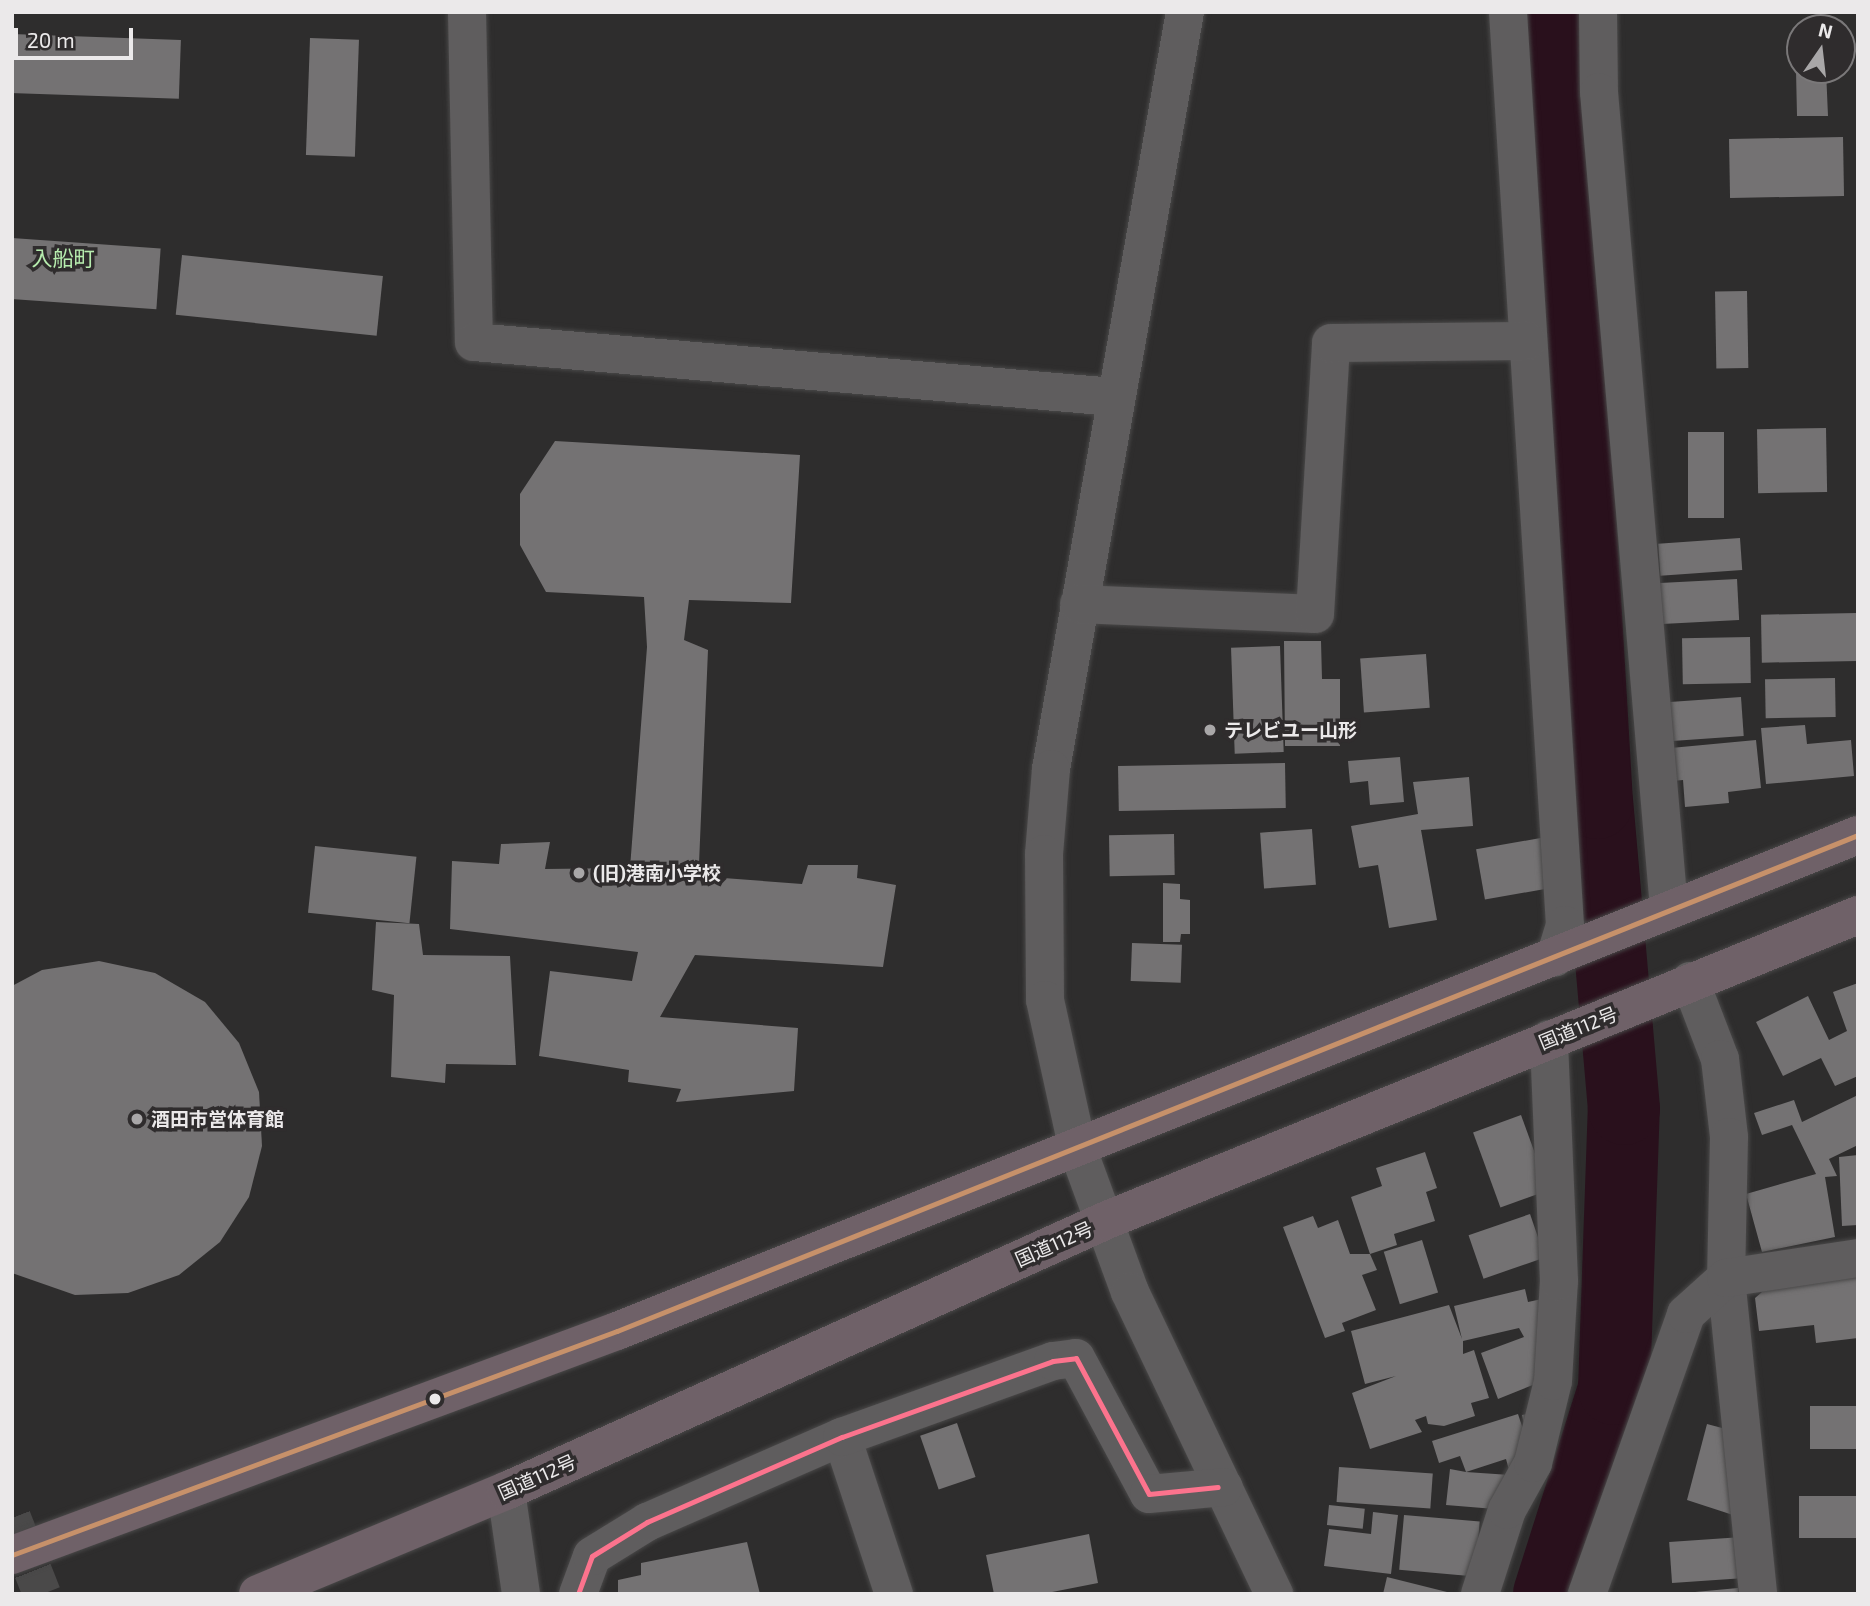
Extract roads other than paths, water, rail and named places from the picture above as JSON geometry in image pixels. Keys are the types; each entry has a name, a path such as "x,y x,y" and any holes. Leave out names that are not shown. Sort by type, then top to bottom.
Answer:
{"highway":[{"path":"12,1555 1078,1150 1858,835"},
{"name":"国道112号","path":"258,1594 506,1491 1107,1220 1858,915"}],"street":[{"path":"467,12 474,342 1114,397"},
{"path":"1185,12 1114,397 1051,769 1043,935 1045,1000 1078,1150 1107,1220 1130,1292 1275,1594"},
{"path":"1508,12 1564,925 1555,958"},
{"path":"1598,12 1598,92 1662,913"},
{"path":"1079,604 1315,614 1331,343 1527,341"},
{"path":"1690,981 1720,1059 1729,1137 1726,1278 1758,1594"},
{"path":"1480,1594 1507,1510 1533,1463 1553,1381 1559,1281 1563,1034"},
{"path":"1587,1594 1686,1314 1726,1278 1858,1258"},
{"path":"578,1594 592,1556 647,1522 842,1437 1052,1361 1076,1358 1149,1494 1224,1487"},
{"path":"842,1437 894,1594"},
{"path":"506,1491 521,1594"}],"waterway":[{"path":"1549,1594 1614,1389 1624,1109 1597,803 1551,12"}],"tunnel":[{"path":"12,1518 42,1594"}],"place":[{"name":"テレビユー山形","path":"1210,730"},
{"name":"(旧)港南小学校","path":"579,873"},
{"name":"酒田市営体育館","path":"137,1119"}],"district":[{"name":"入船町","path":"63,258"}]}
